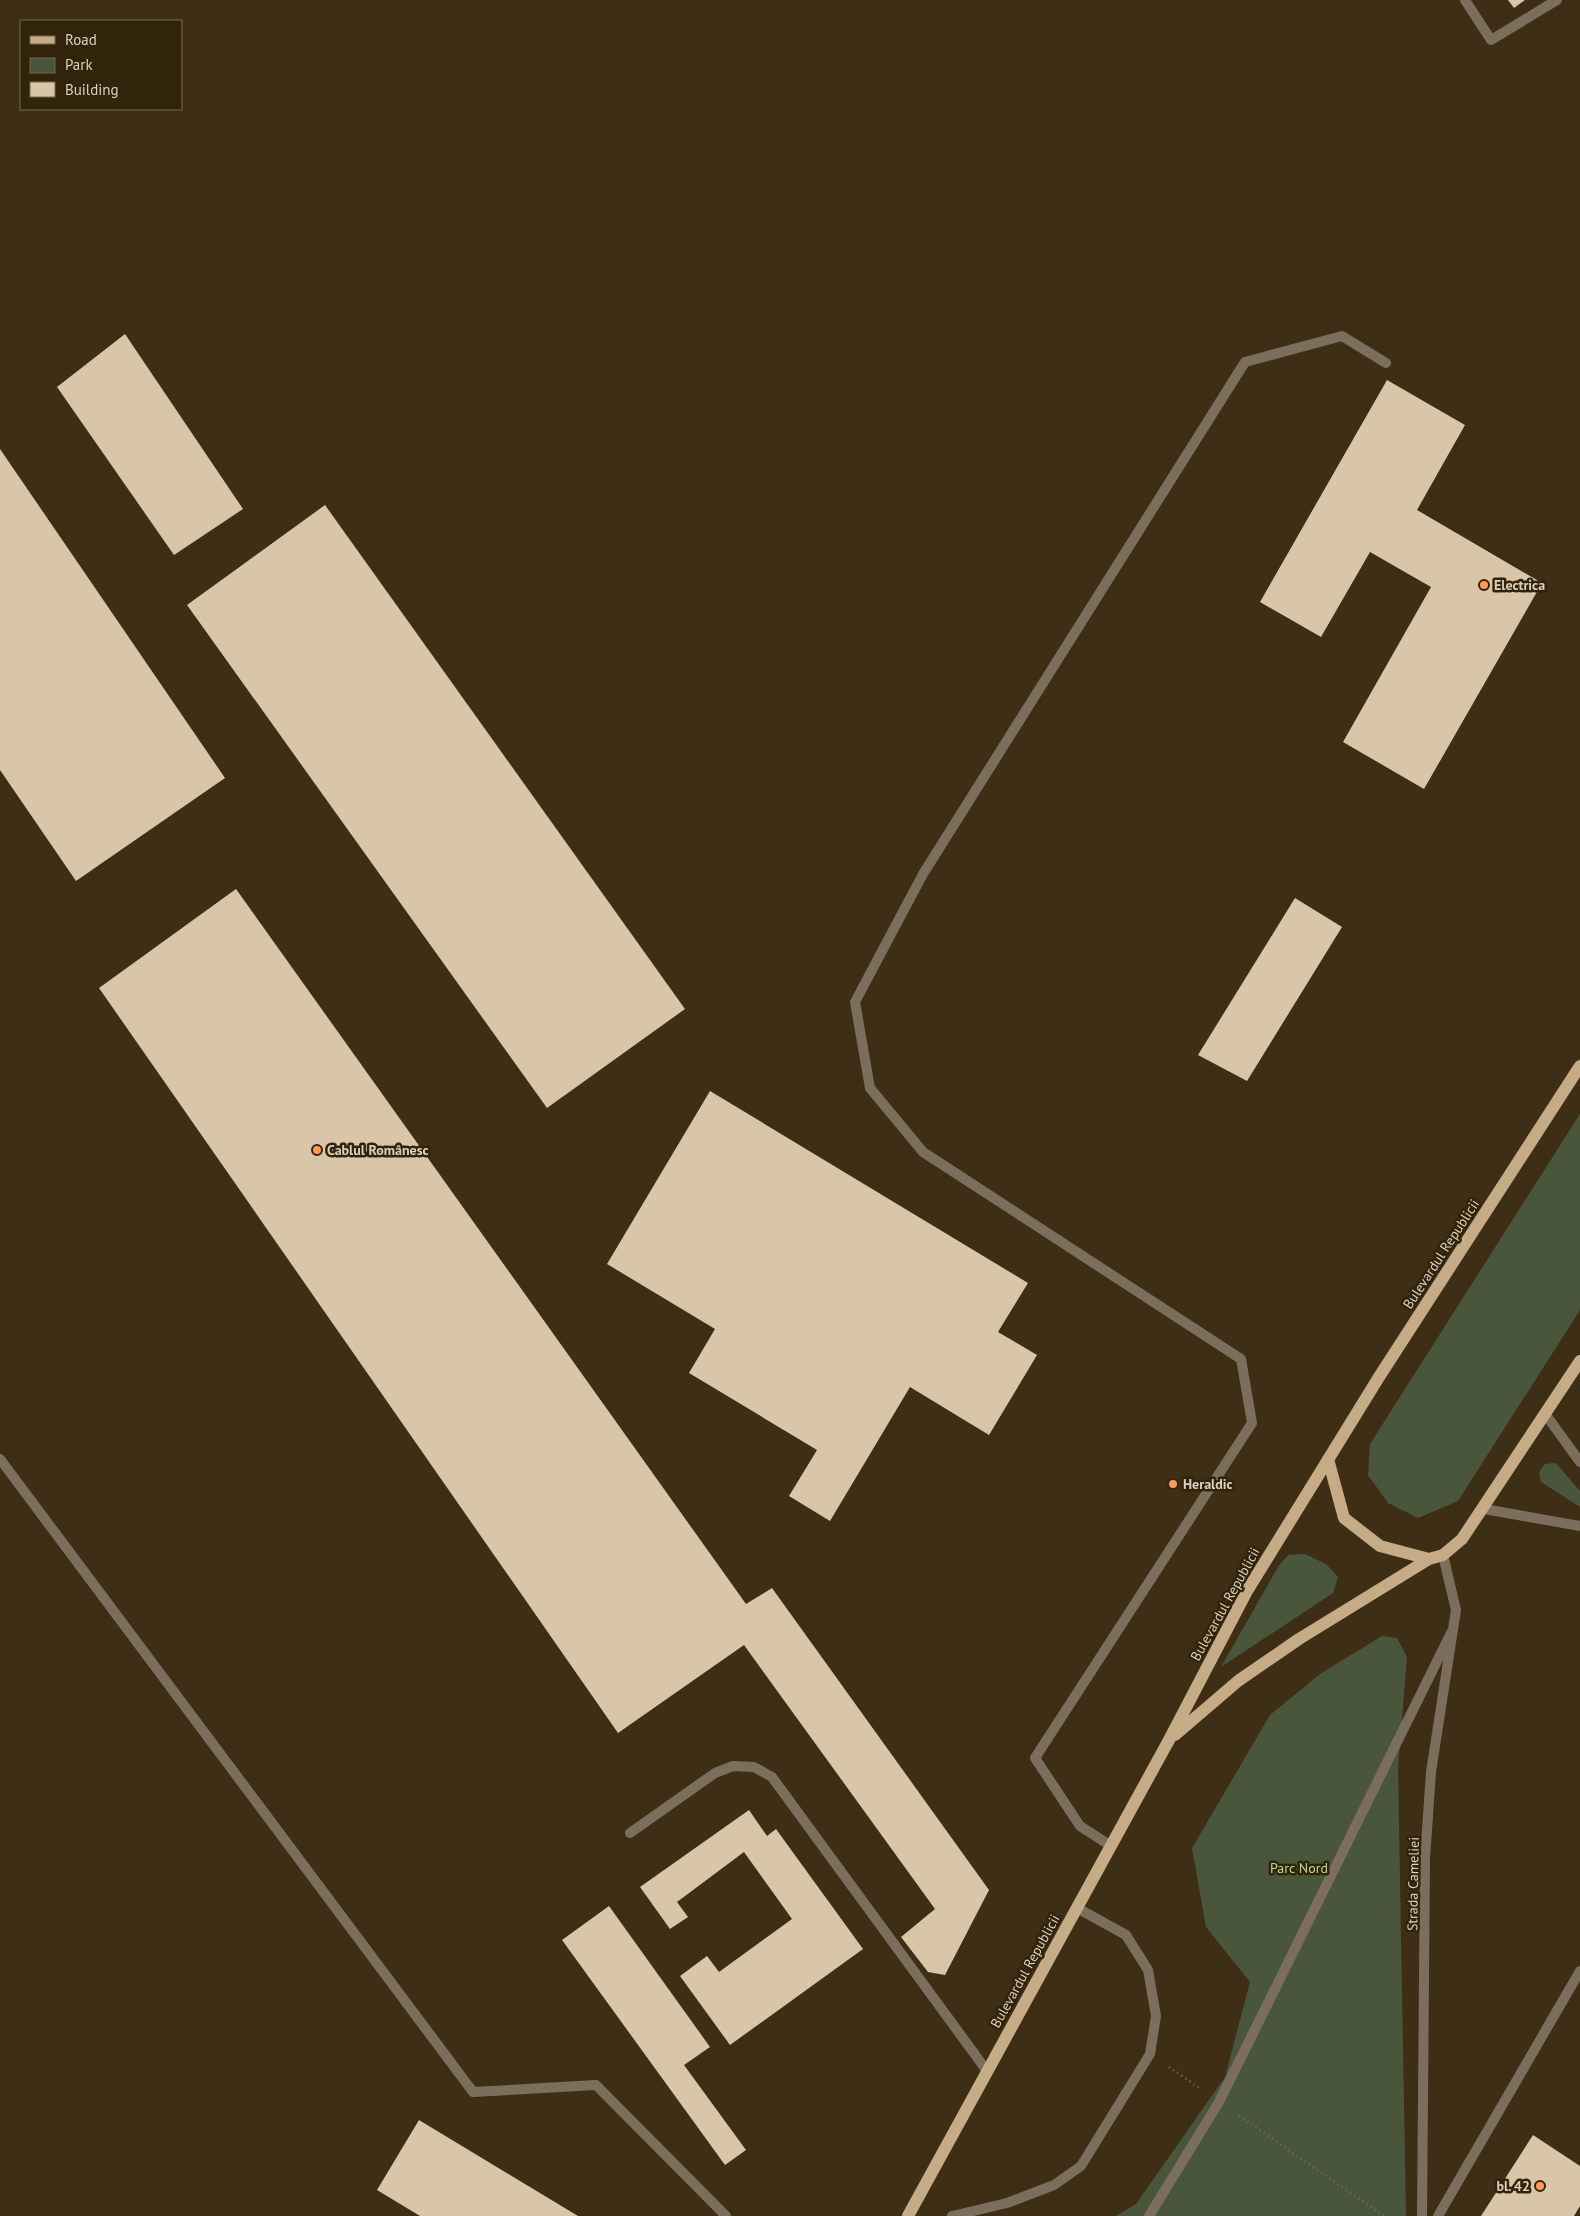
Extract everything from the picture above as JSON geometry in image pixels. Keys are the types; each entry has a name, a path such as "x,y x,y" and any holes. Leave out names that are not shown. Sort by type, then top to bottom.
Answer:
{"main road":[{"name":"Bulevardul Republicii","path":"908,2216 1169,1740 1247,1591 1328,1459 1580,1066"},
{"name":"Bulevardul Republicii","path":"1169,1740 1238,1680 1299,1639 1430,1559 1443,1555 1462,1539 1484,1509 1580,1361"},
{"path":"1328,1459 1344,1518 1380,1546 1430,1559"}],"street":[{"path":"1465,0 1491,40 1556,0"},
{"path":"1111,1846 1080,1826 1035,1758 1252,1423 1241,1359 923,1152 870,1088 855,1002 923,874 1245,362 1342,336 1386,363"},
{"path":"1546,1415 1580,1462"},
{"path":"0,1459 473,2092 596,2085 726,2216"},
{"path":"1484,1509 1580,1526"},
{"name":"Strada Cameliei","path":"1422,2216 1425,1859 1431,1772 1456,1610 1443,1555"},
{"path":"1149,2216 1219,2102 1454,1628"},
{"path":"630,1833 715,1774 733,1766 754,1767 772,1777 987,2071"},
{"path":"952,2216 1007,2202 1054,2186 1081,2166 1150,2054 1156,2016 1148,1970 1126,1935 1077,1908"},
{"path":"1438,2216 1580,1971"}],"path":[{"path":"1150,2054 1384,2216"}],"green space":[{"path":"1580,1114 1580,1310 1458,1501 1418,1518 1388,1503 1368,1475 1370,1444"},
{"path":"1556,1463 1580,1491 1580,1507 1541,1482 1539,1472 1545,1464"},
{"path":"1305,1554 1326,1564 1338,1577 1333,1593 1221,1667 1278,1567 1288,1555"},
{"name":"Parc Nord","path":"1382,1636 1397,1638 1407,1657 1398,1768 1406,2216 1116,2216 1136,2204 1225,2077 1250,1982 1206,1927 1192,1848 1270,1715 1320,1674"}],"building":[{"path":"1508,0 1525,0 1514,8"},
{"path":"125,334 243,509 174,555 57,387"},
{"name":"Electrica","path":"1387,380 1465,425 1417,510 1542,583 1424,789 1343,742 1431,587 1370,552 1321,637 1260,602"},
{"path":"0,449 225,778 76,881 0,770"},
{"path":"325,505 685,1009 547,1108 187,605"},
{"name":"Cablul Românesc","path":"236,889 746,1604 772,1588 989,1890 945,1975 928,1972 901,1937 935,1909 744,1645 618,1733 99,988"},
{"path":"1295,898 1342,927 1247,1081 1198,1055"},
{"path":"710,1091 1028,1283 998,1332 1037,1355 989,1435 910,1387 830,1521 789,1496 817,1450 689,1373 715,1329 607,1264"},
{"path":"749,1810 767,1836 776,1829 863,1949 730,2045 680,1976 707,1956 719,1972 792,1919 744,1852 677,1902 688,1917 670,1929 640,1887"},
{"path":"609,1906 710,2047 684,2065 746,2150 725,2165 562,1940"},
{"path":"419,2120 578,2216 420,2216 377,2190"},
{"name":"bl. 42","path":"1533,2135 1580,2166 1580,2206 1574,2216 1481,2216"}],"place":[{"name":"Electrica","path":"1484,585"},
{"name":"Cablul Românesc","path":"317,1150"},
{"name":"Heraldic","path":"1173,1484"},
{"name":"bl. 42","path":"1540,2186"}]}
